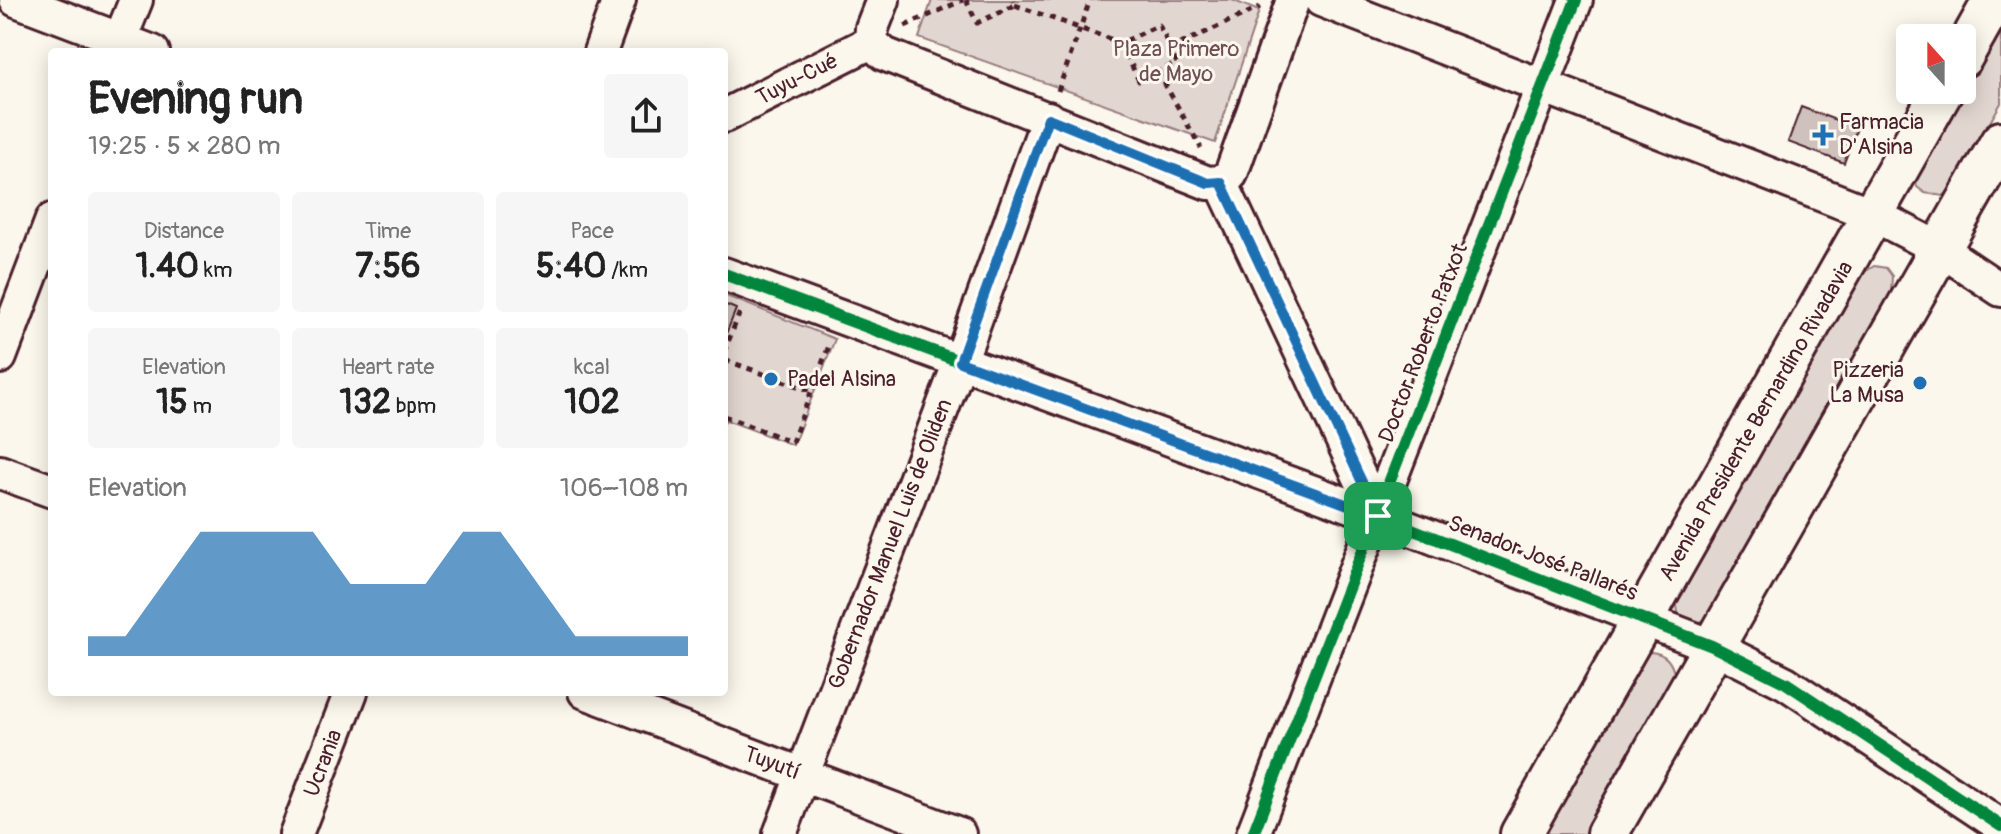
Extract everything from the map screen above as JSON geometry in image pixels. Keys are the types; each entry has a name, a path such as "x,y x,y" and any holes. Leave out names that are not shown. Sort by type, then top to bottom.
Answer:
{"main road":[{"path":"1976,32 1994,0"},
{"name":"Avenida Presidente Bernardino Rivadavia","path":"1521,834 1935,104"},
{"path":"1607,834 2001,142"}],"street":[{"path":"16,0 118,45 136,0"},
{"path":"601,48 619,0"},
{"path":"883,0 872,28 871,42 884,54 1208,183 1221,182 1231,174 1278,3"},
{"path":"1321,0 1874,215 1940,249 2001,290"},
{"name":"Doctor Roberto Patxot","path":"1253,834 1576,0"},
{"name":"Tuyu-Cué","path":"728,114 871,42"},
{"name":"Gobernador Manuel Luis de Oliden","path":"780,834 960,362 1048,118"},
{"path":"1221,182 1378,516"},
{"path":"0,357 48,231"},
{"name":"Senador José Pallarés","path":"728,288 960,362 1378,516 1712,646 1786,683 2001,826"},
{"path":"0,472 48,490"},
{"name":"Ucrania","path":"296,834 349,696"},
{"name":"Tuyutí","path":"596,696 959,834"}],"path":[{"path":"871,42 965,0 977,23 1014,3 1121,43 1159,25 1177,63 1139,81 1121,43"},
{"path":"1048,118 1090,0"},
{"path":"1170,49 1278,3"},
{"path":"1158,72 1221,182"},
{"path":"728,288 742,306 728,342"},
{"path":"728,418 792,442 830,341"},
{"path":"728,361 811,391"}],"green space":[{"name":"Plaza Primero de Mayo","path":"932,0 1232,0 1259,11 1215,143 919,38"},
{"path":"2001,20 2001,103 1951,190 1943,196 1925,193 1917,187 1915,175 1954,104 1976,104 1976,65"},
{"path":"1874,266 1886,268 1892,276 1891,293 1712,614 1699,622 1687,619 1678,613 1676,598 1857,277"},
{"name":"Padel Alsina","path":"728,297 835,339 793,445 728,421"},
{"path":"1650,652 1667,659 1675,677 1586,834 1542,834 1638,662"}],"building":[{"name":"Farmacia D'Alsina","path":"1801,107 1857,128 1844,163 1788,142"},
{"path":"728,306 736,309 728,329"}],"cycle path":[{"path":"1253,834 1576,0"},
{"path":"728,275 1378,516 1712,646 1786,683 2001,826"}],"place":[{"name":"Farmacia D'Alsina","path":"1823,135"},
{"name":"Padel Alsina","path":"771,379"},
{"name":"Pizzeria La Musa","path":"1920,383"}],"route":[{"path":"1048,118 1208,183 1221,182 1378,516 960,362 1048,118"}]}
